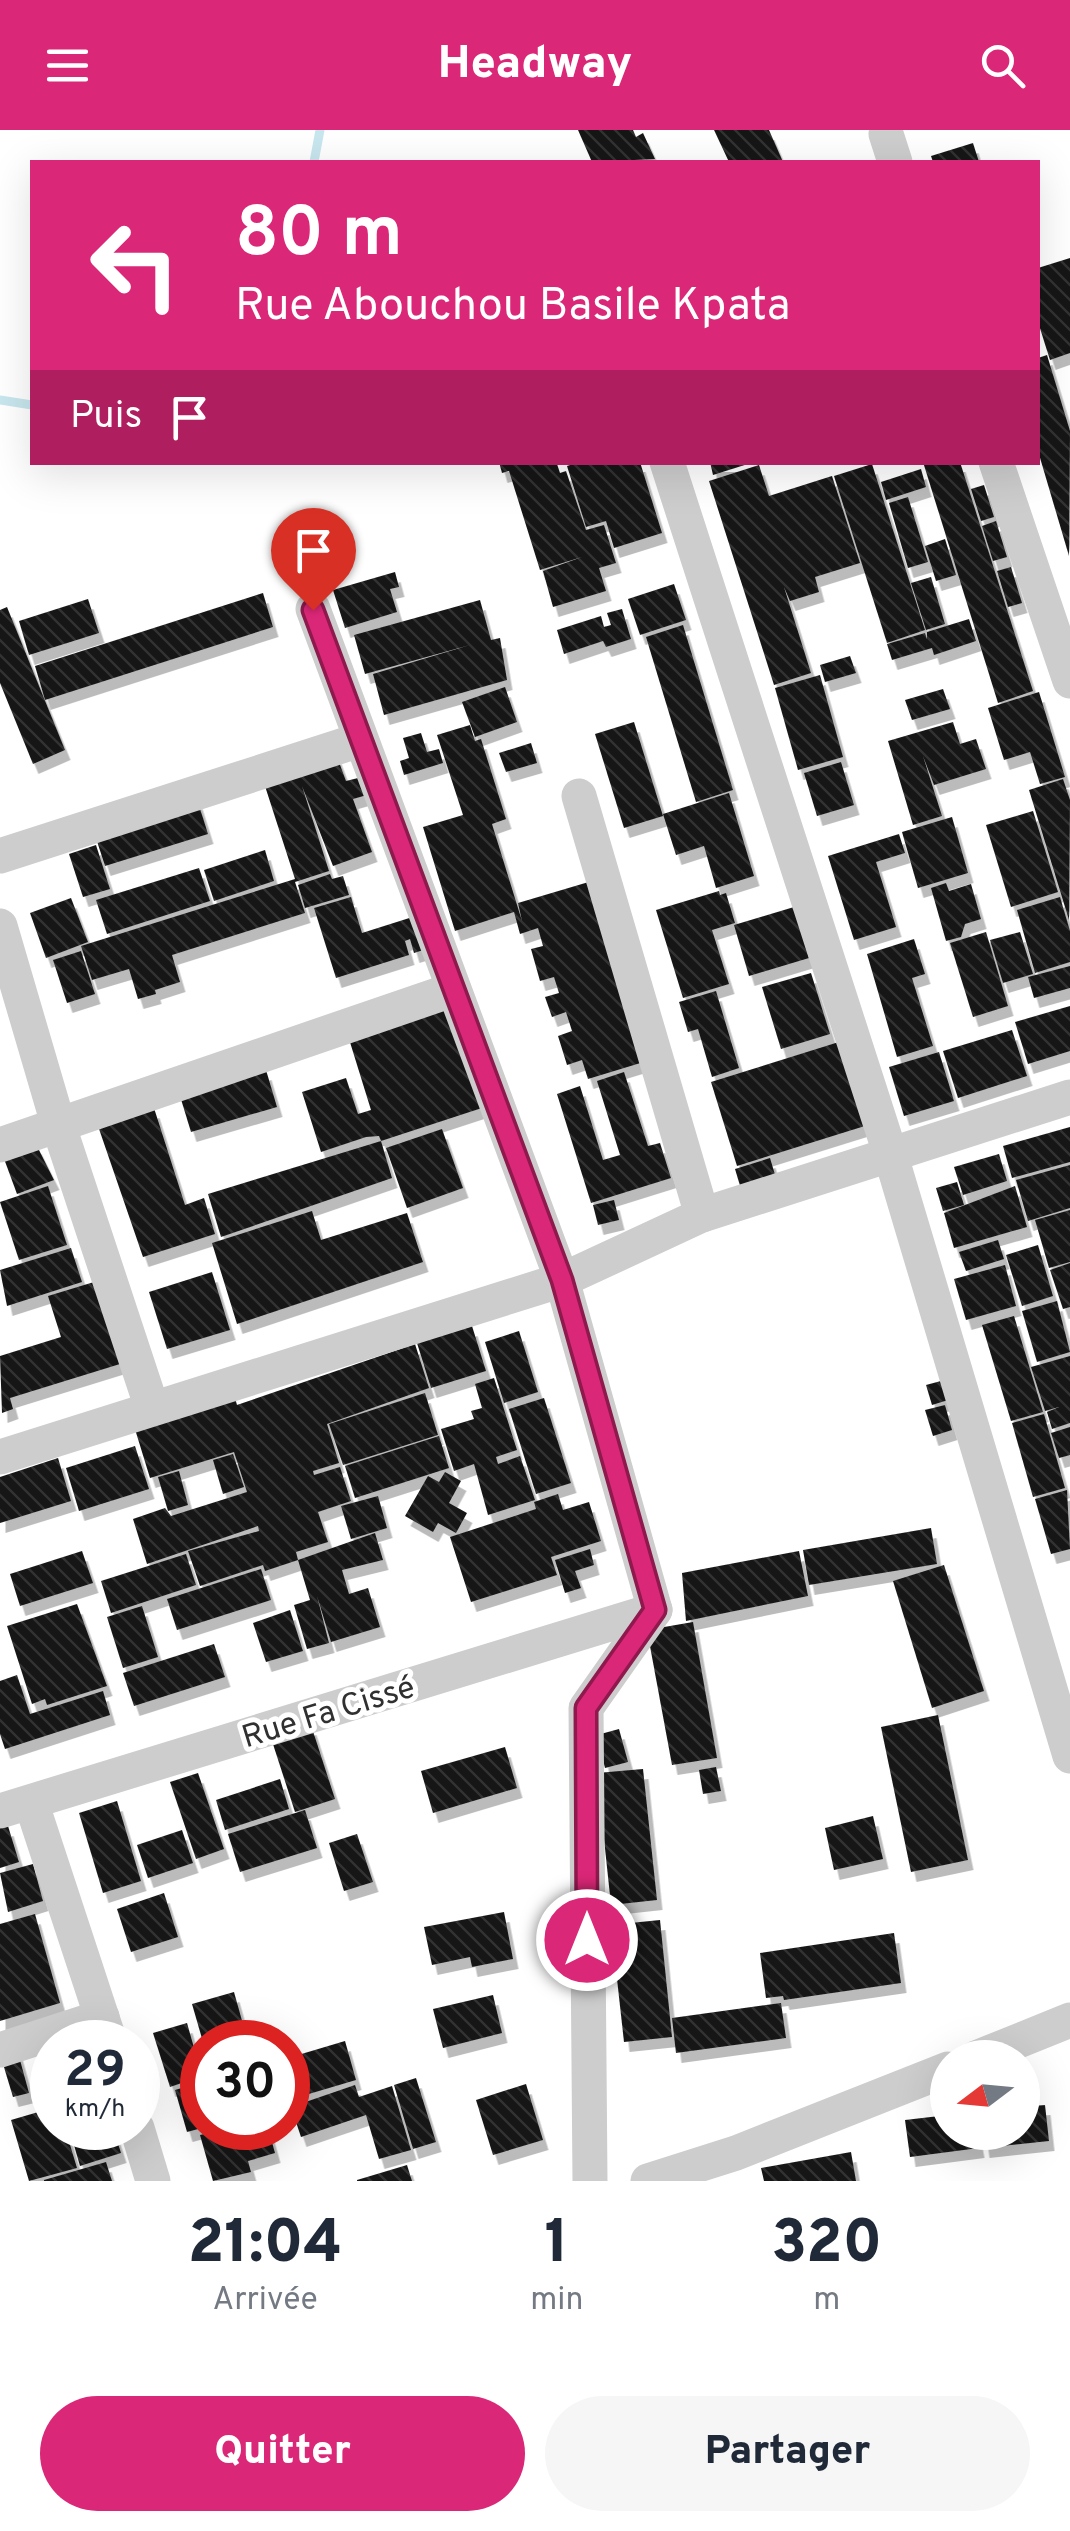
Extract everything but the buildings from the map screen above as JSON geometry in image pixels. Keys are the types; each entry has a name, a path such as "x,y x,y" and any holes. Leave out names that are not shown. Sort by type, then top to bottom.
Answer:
{"street":[{"path":"668,465 1056,1651 1070,1756"},
{"path":"997,465 1070,682"},
{"path":"313,610 562,1280 655,1610 586,1708 590,2181"},
{"path":"0,856 360,740"},
{"path":"579,796 702,1215"},
{"path":"0,926 59,1127 152,1408"},
{"path":"0,1145 452,990"},
{"path":"0,1456 562,1280 702,1215 1070,1097"},
{"name":"Rue Fa Cissé","path":"15,1807 655,1610"},
{"path":"15,1807 102,2020"},
{"path":"1021,2040 1070,2020"},
{"path":"0,2050 30,2044"},
{"path":"648,2181 736,2153 930,2076"},
{"path":"143,2150 153,2181"}],"waterway":[{"path":"314,160 320,130"},
{"path":"0,400 30,405"}],"route":[{"path":"313,610 562,1280 655,1610 586,1708 587,1940"}]}
